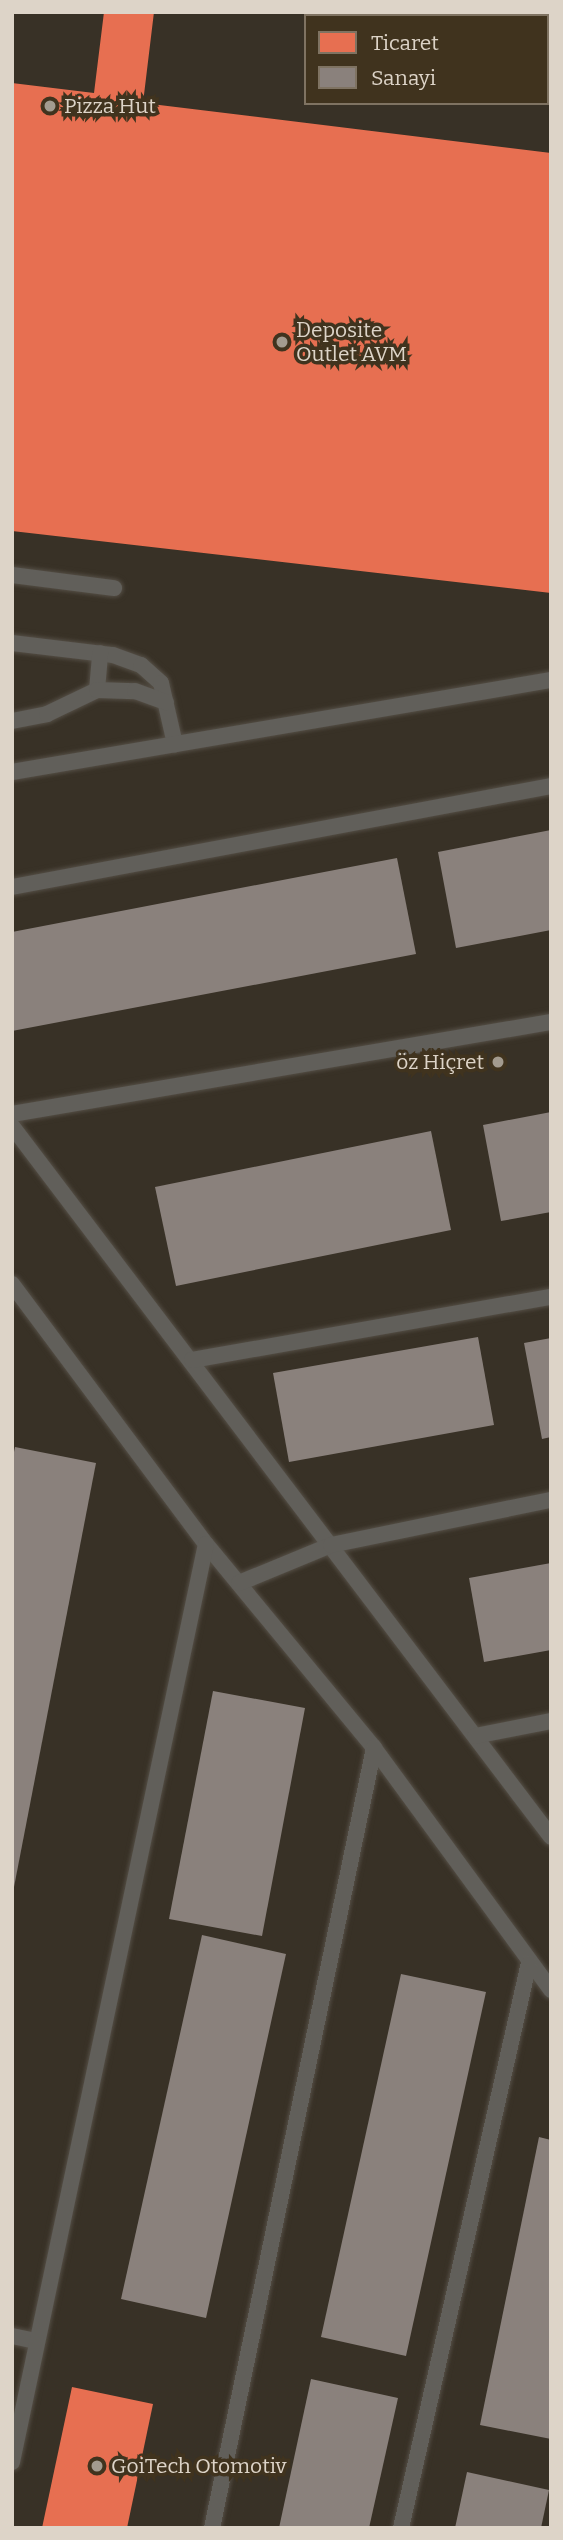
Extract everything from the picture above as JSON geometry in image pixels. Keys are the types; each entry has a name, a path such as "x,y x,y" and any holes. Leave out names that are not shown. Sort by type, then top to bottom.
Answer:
{"lane":[{"path":"12,575 114,588"},
{"path":"12,643 100,653 141,665 161,683 175,744"},
{"path":"97,690 100,653"},
{"path":"12,772 551,680"},
{"path":"12,721 47,714 97,690 135,691 166,702"},
{"path":"12,887 551,786"},
{"path":"12,1115 551,1022"},
{"path":"12,1126 551,1837"},
{"path":"12,1284 206,1544 374,1748 528,1963 551,1990"},
{"path":"192,1360 551,1297"},
{"path":"239,1583 331,1545 551,1500"},
{"path":"12,2462 206,1544"},
{"path":"475,1736 551,1721"},
{"path":"212,2528 374,1748"},
{"path":"401,2528 528,1963"},
{"path":"12,2336 36,2341"}],"building: Ticaret":[{"name":"Deposite Outlet AVM","path":"104,12 154,12 143,103 551,153 551,593 12,531 12,83 94,93"},
{"name":"GoiTech Otomotiv","path":"72,2387 153,2404 127,2528 42,2528"}],"building: Sanayi":[{"path":"551,830 551,930 456,948 438,852"},
{"path":"397,858 416,954 12,1031 12,932"},
{"path":"551,1112 551,1212 501,1221 483,1125"},
{"path":"431,1131 451,1230 176,1286 155,1187"},
{"path":"478,1337 494,1425 289,1462 273,1373"},
{"path":"551,1338 551,1437 542,1439 524,1343"},
{"path":"15,1447 96,1463 14,1887 12,1462"},
{"path":"551,1563 551,1650 484,1662 469,1578"},
{"path":"213,1691 305,1708 262,1936 169,1919"},
{"path":"202,1935 286,1954 206,2318 121,2299"},
{"path":"401,1974 486,1992 406,2356 321,2337"},
{"path":"539,2137 551,2140 551,2439 480,2425"},
{"path":"311,2379 398,2398 369,2528 279,2528"},
{"path":"467,2472 549,2490 541,2528 455,2528"}],"place":[{"name":"Pizza Hut","path":"50,106"},
{"name":"Deposite Outlet AVM","path":"282,342"},
{"name":"öz Hiçret","path":"498,1062"},
{"name":"GoiTech Otomotiv","path":"97,2466"}]}
